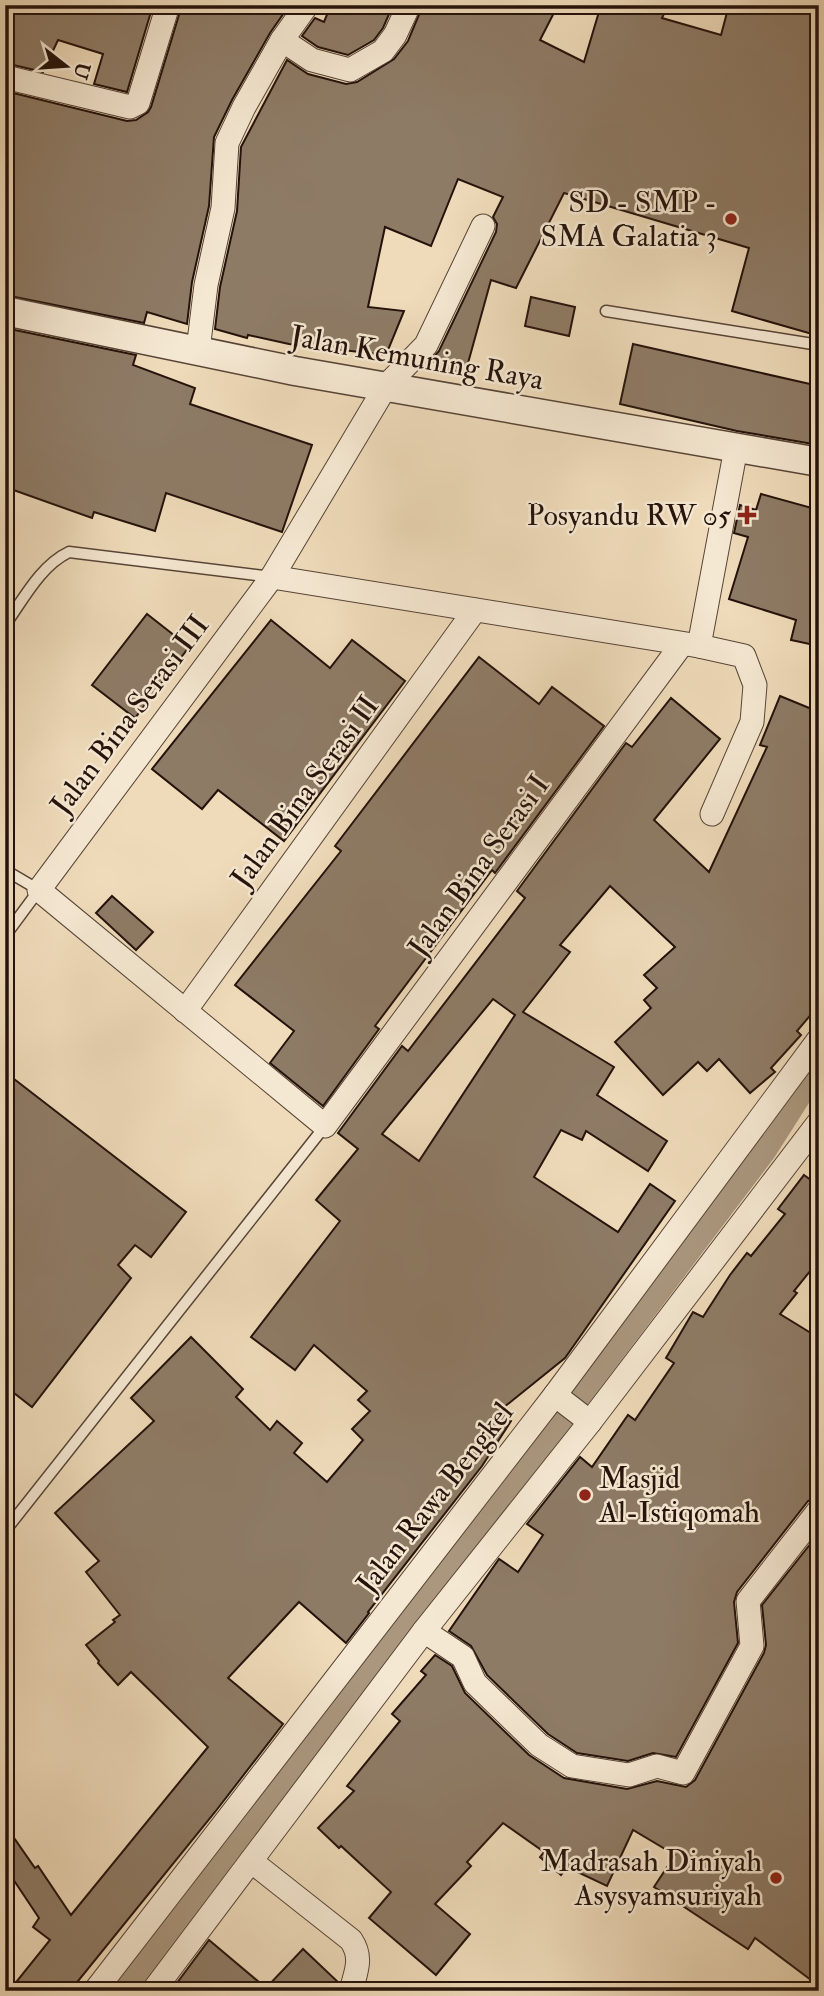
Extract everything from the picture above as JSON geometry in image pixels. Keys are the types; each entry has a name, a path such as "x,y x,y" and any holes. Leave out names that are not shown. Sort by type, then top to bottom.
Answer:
{"street":[{"path":"5,76 130,107 138,103 168,5"},
{"path":"198,351 206,285 223,208 227,143 282,40 307,5"},
{"path":"282,40 312,60 350,70 383,51 395,35 409,5"},
{"name":"Jalan Bina Serasi III","path":"39,890 272,577 386,386 426,345 483,226"},
{"name":"Jalan Kemuning Raya","path":"5,310 198,351 819,462"},
{"path":"690,645 736,448"},
{"path":"272,577 744,656 755,685 752,722 712,814"},
{"name":"Jalan Bina Serasi II","path":"186,1010 475,610"},
{"name":"Jalan Bina Serasi I","path":"326,1126 690,645"},
{"path":"39,890 326,1126"},
{"name":"Jalan Rawa Bengkel","path":"95,1991 559,1398 819,1039"},
{"path":"153,1991 586,1419 819,1122"},
{"path":"559,1398 586,1419"},
{"path":"424,1632 463,1657 475,1683 538,1745 572,1766 629,1774 657,1766 683,1773 752,1646 748,1601 819,1510"},
{"path":"251,1861 351,1940 357,1950 358,1963 351,1991"}],"lane":[{"path":"606,311 819,345"},
{"path":"5,625 46,569 69,552 272,577"},
{"path":"5,870 39,890 5,936"},
{"path":"5,1531 326,1126"}],"building":[{"path":"5,5 153,5 127,92 94,84 103,54 58,40 43,72 5,63"},
{"path":"182,5 279,5 286,10 232,100 214,137 209,206 192,282 187,324 147,312 144,323 5,295 5,91 127,121 136,120 151,107"},
{"path":"331,5 393,5 383,28 374,40 348,55 318,47 302,36 315,18 324,22"},
{"path":"423,5 558,5 540,40 584,62 601,5 668,5 662,18 721,35 729,5 819,5 819,86 812,105 819,107 819,336 732,311 749,248 564,193 516,288 491,280 465,374 437,366 438,362 430,361 439,351 496,232 497,224 493,217 503,197 458,179 431,246 385,227 368,307 404,311 386,355 289,344 248,335 247,338 215,329 220,287 237,211 241,147 287,60 308,74 346,84 357,82 394,59 408,41"},
{"path":"531,297 575,307 569,336 525,326"},
{"path":"5,328 136,355 133,365 195,388 190,404 312,445 282,532 166,493 155,531 94,512 92,518 5,487"},
{"path":"633,344 819,386 819,445 737,431 620,404"},
{"path":"761,494 819,510 819,646 791,640 796,620 729,599 748,537 734,533 740,505 756,510"},
{"path":"147,614 189,647 135,718 92,685"},
{"path":"271,620 330,668 352,640 405,681 284,841 218,790 202,809 152,769"},
{"path":"479,657 539,704 552,687 604,726 495,873 492,870 375,1026 379,1029 323,1106 270,1063 294,1031 235,985 341,851 335,846"},
{"path":"780,696 819,712 819,1005 797,1031 801,1035 771,1068 775,1072 750,1093 719,1059 707,1071 698,1062 663,1095 615,1042 651,1008 644,1000 657,988 644,975 675,947 610,886 560,945 570,952 523,1012 614,1067 597,1095 667,1141 648,1171 586,1131 582,1140 561,1130 534,1177 618,1232 650,1184 675,1201 565,1358 498,1412 511,1421 482,1466 346,1643 299,1602 228,1678 283,1724 70,1991 9,1991 50,1940 33,1927 39,1918 5,1867 5,1825 35,1868 38,1866 71,1915 208,1747 131,1672 118,1685 86,1645 120,1615 86,1572 99,1561 55,1513 154,1421 131,1398 191,1337 243,1389 236,1397 270,1430 277,1421 302,1443 294,1453 327,1482 363,1440 352,1429 370,1411 358,1400 367,1391 314,1345 295,1370 251,1337 340,1221 316,1200 358,1149 338,1133 402,1046 408,1051 525,898 517,891 626,743 632,747 671,698 720,739 654,820 709,872 767,747 760,745","holes":["493,999 515,1015 419,1161 382,1134"]},
{"path":"112,896 153,932 136,950 96,913"},
{"path":"5,1072 186,1212 151,1257 135,1245 118,1265 131,1278 32,1407 5,1386"},
{"path":"804,1175 819,1186 819,1260 794,1291 797,1293 780,1314 819,1338 819,1496 808,1501 737,1592 734,1602 738,1643 676,1757 653,1753 628,1761 577,1753 548,1734 487,1675 471,1646 449,1631 499,1559 518,1572 543,1535 527,1524 580,1457 592,1467 628,1415 635,1420 674,1363 666,1358 693,1312 703,1317 747,1253 751,1256 785,1214 778,1209"},
{"path":"819,1533 819,1986 755,1938 748,1949 654,1887 675,1855 633,1830 607,1886 567,1867 561,1875 540,1857 544,1852 503,1823 467,1862 471,1866 435,1904 470,1934 436,1975 369,1918 391,1892 318,1828 354,1791 347,1786 400,1721 392,1714 426,1675 421,1671 435,1655 452,1666 465,1693 529,1755 564,1778 627,1789 657,1781 686,1787 695,1780 764,1653 766,1645 762,1605"},
{"path":"209,1940 266,1988 303,1949 339,1983 337,1991 171,1991"}],"waterway":[{"path":"126,1991 762,1149 819,1059"}],"place":[{"name":"SD - SMP - SMA Galatia 3","path":"731,219"},
{"name":"Posyandu RW 05","path":"747,515"},
{"name":"Masjid Al-Istiqomah","path":"585,1495"},
{"name":"Madrasah Diniyah Asysyamsuriyah","path":"776,1878"}]}
